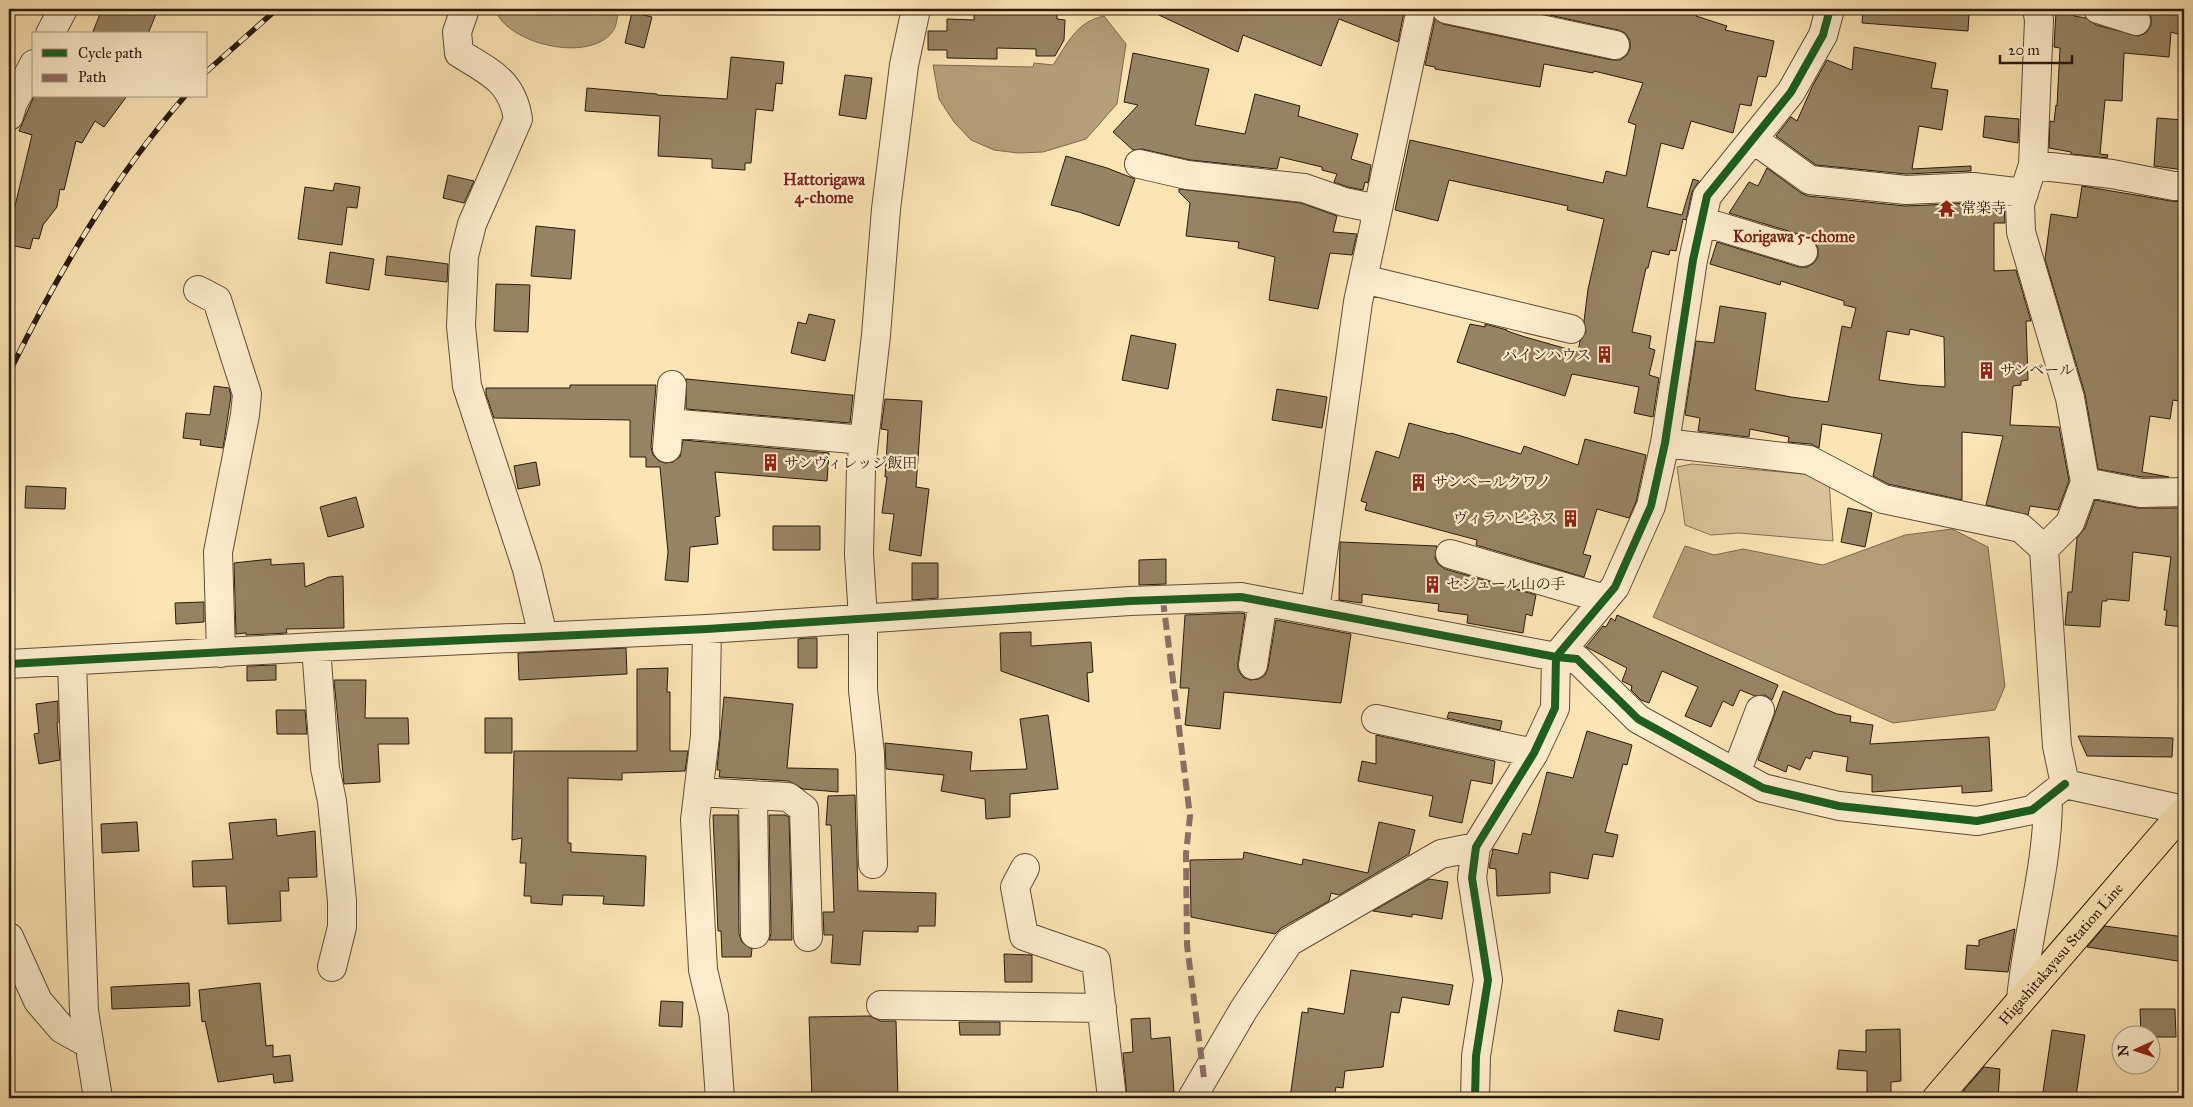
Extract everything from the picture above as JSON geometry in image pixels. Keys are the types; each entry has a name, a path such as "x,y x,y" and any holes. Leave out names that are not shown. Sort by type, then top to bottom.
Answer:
{"main road":[{"name":"Higashitakayasu Station Line","path":"1937,1098 2184,810"}],"street":[{"path":"51,32 63,9"},
{"path":"464,9 457,32 459,53 498,78 515,101 518,119 472,224 464,256 461,326 467,386 528,569 543,636"},
{"path":"873,864 870,754 863,690 863,619 859,554 861,468 876,335 886,208 904,65 916,9"},
{"path":"1315,611 1339,428 1363,279 1421,9"},
{"path":"1446,9 1616,45"},
{"path":"1476,1098 1476,1056 1488,980 1472,878 1476,847 1534,753 1555,708 1556,657 1615,587 1651,506 1665,443 1690,278 1707,196 1791,92 1823,35 1830,9"},
{"path":"2037,9 2039,20 2033,165 2020,204 2021,232 2070,398 2085,482 2070,523 2044,549"},
{"path":"2098,9 2136,21"},
{"path":"9,116 13,103 32,68"},
{"path":"1753,139 1810,180 1906,190 1973,187 2024,193"},
{"path":"1139,164 1187,175 1304,188 1344,202 1378,209"},
{"path":"2033,165 2112,174 2174,186 2184,186"},
{"path":"1701,221 1803,252"},
{"path":"1363,279 1571,329"},
{"path":"198,290 217,300 247,394 246,415 218,552 221,653"},
{"path":"672,385 668,436 864,440"},
{"path":"1665,443 1809,460 1883,499 2021,528 2044,549 2057,746 2056,791 2048,827 2037,909 2023,976 2021,1000"},
{"path":"2085,482 2142,493 2184,492"},
{"path":"1450,554 1605,599"},
{"path":"9,664 316,647 707,629 1130,601 1241,597 1556,657 1577,659 1638,719 1763,788 1839,806 1977,821 2032,810 2056,791 2184,810"},
{"path":"1253,665 1263,601"},
{"path":"707,629 705,736 695,820 703,970 714,1016 720,1098"},
{"path":"316,647 325,768 332,801 342,901 342,927 332,967"},
{"path":"72,662 84,1011 98,1098"},
{"path":"1736,773 1760,710"},
{"path":"1376,719 1534,753"},
{"path":"699,792 788,797 804,809 808,937"},
{"path":"753,795 756,934"},
{"path":"1192,1098 1244,1009 1289,942 1441,854 1476,847"},
{"path":"1025,868 1015,887 1024,936 1096,961 1112,1098"},
{"path":"9,936 38,1001 62,1029 89,1044"},
{"path":"881,1005 1102,1008"}],"shaded area":[{"path":"495,9 619,9 613,31 602,41 586,46 568,48 550,46 515,32 502,21"},
{"path":"1104,16 1126,44 1117,104 1086,139 1043,152 1018,153 994,150 971,140 954,122 939,99 933,65 1033,67 1034,63 1053,65 1068,41 1080,28 1094,19"},
{"path":"1692,464 1815,475 1829,480 1833,541 1739,533 1711,535 1685,525 1677,467"},
{"path":"1952,529 1988,547 2005,686 1995,710 1893,723 1653,617 1685,546 1714,555 1743,549 1823,565 1905,535"}],"building":[{"path":"102,9 158,9 149,32 93,32"},
{"path":"1146,9 1404,9 1402,12 1404,12 1398,42 1339,19 1321,66 1243,35 1238,52"},
{"path":"1522,9 1699,9 1696,16 1727,26 1725,30 1774,41 1766,77 1758,76 1751,106 1740,104 1733,133 1691,121 1683,149 1661,143 1647,207 1682,215 1693,179 1699,181 1692,192 1686,220 1683,219 1676,251 1670,250 1669,255 1652,251 1648,268 1646,268 1632,332 1651,336 1649,348 1655,350 1649,375 1659,378 1653,417 1634,413 1639,387 1572,374 1565,396 1457,362 1470,324 1485,327 1485,324 1578,352 1580,341 1586,332 1584,321 1588,289 1604,219 1567,210 1568,206 1449,180 1438,221 1395,210 1410,140 1603,183 1606,171 1626,176 1636,125 1628,122 1643,83 1594,71 1593,73 1544,64 1540,87 1435,69 1435,67 1425,65 1435,19 1443,24 1612,60 1620,60 1627,55 1630,49 1630,40 1625,33 1618,30"},
{"path":"1863,9 1911,9 1969,14 1968,31 1862,23"},
{"path":"2146,9 2184,9 2184,36 2171,32 2169,57 2124,53 2122,101 2105,100 2100,154 2108,155 2107,158 2071,154 2071,152 2049,148 2050,121 2054,122 2057,106 2060,48 2054,47 2056,12 2074,14 2074,16 2086,18 2096,25 2139,36 2147,32 2151,25 2151,17"},
{"path":"632,12 652,17 644,48 625,43"},
{"path":"974,12 1057,13 1057,19 1065,20 1064,40 1055,56 1036,56 1036,49 997,48 997,59 947,58 947,50 928,50 928,31 947,31 947,19 974,20"},
{"path":"1854,47 1936,63 1931,88 1948,90 1942,130 1919,126 1912,169 1971,166 1971,171 1906,174 1816,165 1776,136 1791,117 1797,121 1813,85 1827,60 1852,70"},
{"path":"1133,53 1209,69 1195,125 1245,134 1255,94 1300,106 1298,116 1358,134 1351,159 1371,165 1368,183 1365,182 1363,190 1348,187 1334,182 1337,174 1322,170 1322,167 1280,157 1277,169 1190,160 1142,149 1133,150 1113,132 1138,105 1124,102"},
{"path":"731,57 784,62 782,84 776,83 773,111 756,109 751,163 745,163 745,170 712,168 712,159 658,156 660,116 585,111 587,88 727,99"},
{"path":"845,75 872,78 866,119 839,115"},
{"path":"33,98 126,98 104,127 95,121 82,143 76,141 64,190 60,189 57,207 43,225 39,239 33,238 30,249 9,245 9,231 32,135 19,131"},
{"path":"1985,116 2019,119 2018,143 1983,137"},
{"path":"2157,118 2184,120 2184,170 2154,166"},
{"path":"1066,156 1107,168 1135,179 1119,226 1079,212 1051,205"},
{"path":"1767,168 1808,196 1905,206 1972,203 2004,206 2005,223 1994,223 1994,271 2016,270 2031,321 2026,321 2028,380 2021,381 2021,385 2013,386 2010,425 2059,427 2069,481 2058,510 2030,506 2028,515 1986,505 2003,436 1962,432 1962,500 1888,484 1873,476 1882,434 1822,424 1819,448 1811,444 1788,442 1789,437 1750,429 1749,437 1698,431 1700,418 1685,415 1696,341 1714,343 1720,306 1766,313 1755,390 1828,402 1842,326 1851,328 1856,308 1844,305 1844,301 1781,281 1780,285 1710,264 1717,242 1799,267 1807,267 1814,263 1818,257 1818,248 1814,241 1808,237 1729,213 1749,182 1758,186","holes":["1910,329 1944,337 1945,387 1879,380 1887,331 1909,335"]},
{"path":"448,175 474,181 464,203 443,198"},
{"path":"335,183 360,187 357,208 347,207 342,245 298,239 305,187 333,191"},
{"path":"2082,186 2184,202 2184,402 2173,400 2170,419 2150,416 2142,472 2169,477 2142,477 2098,469 2085,394 2045,259 2051,214 2077,218"},
{"path":"1179,189 1301,203 1337,216 1333,232 1357,234 1352,255 1330,253 1318,309 1269,300 1275,257 1238,248 1239,242 1186,236 1190,203 1179,192"},
{"path":"536,226 575,230 571,279 531,276"},
{"path":"330,252 374,259 369,290 326,283"},
{"path":"387,256 448,264 447,282 385,275"},
{"path":"496,284 530,285 528,332 494,331"},
{"path":"809,314 835,320 825,361 791,353 798,322 806,324"},
{"path":"1131,335 1176,344 1168,389 1122,380"},
{"path":"686,379 853,395 850,423 686,409"},
{"path":"570,385 656,385 651,447 653,455 659,461 665,463 673,462 680,457 683,440 829,453 827,481 715,472 720,516 715,517 718,544 690,547 688,582 665,580 668,552 660,467 646,467 646,457 630,457 630,420 494,418 486,394 486,388 570,388"},
{"path":"214,386 229,388 231,396 223,448 200,445 201,440 183,438 186,413 210,415"},
{"path":"1277,389 1327,397 1322,428 1272,420"},
{"path":"885,399 922,401 916,487 929,489 921,556 889,550 894,514 882,513 887,477 885,477 888,430 881,429"},
{"path":"1409,423 1451,433 1521,454 1524,446 1578,465 1585,439 1646,455 1636,502 1629,518 1597,509 1583,554 1591,556 1584,577 1476,545 1477,540 1365,510 1367,503 1361,501 1376,451 1399,458"},
{"path":"536,462 540,485 518,489 514,466"},
{"path":"26,486 66,488 65,509 25,508"},
{"path":"356,497 364,527 328,537 320,507"},
{"path":"2095,500 2138,508 2184,508 2184,627 2165,625 2167,610 2164,610 2171,557 2133,552 2129,601 2107,599 2107,601 2102,601 2100,627 2065,625 2068,592 2072,592 2077,538 2085,528"},
{"path":"1848,508 1872,513 1865,547 1841,542"},
{"path":"773,526 820,526 820,550 773,550"},
{"path":"1340,542 1437,546 1435,558 1438,564 1445,569 1536,595 1532,616 1526,614 1523,633 1467,623 1468,615 1438,611 1439,604 1362,594 1362,603 1339,600"},
{"path":"271,559 271,565 304,563 305,587 329,577 343,576 344,628 286,629 287,633 236,634 234,563"},
{"path":"1166,559 1166,584 1139,585 1139,560"},
{"path":"912,563 938,563 938,598 912,600"},
{"path":"204,602 204,622 176,624 175,603"},
{"path":"1245,614 1238,670 1243,677 1250,680 1259,679 1265,675 1268,668 1276,620 1351,634 1341,703 1224,692 1220,729 1185,725 1189,688 1180,688 1185,615"},
{"path":"1617,615 1778,685 1772,700 1765,695 1755,696 1740,690 1733,706 1723,701 1711,727 1685,716 1698,687 1662,671 1649,703 1641,700 1631,690 1632,686 1622,681 1627,668 1586,647 1603,626 1606,627 1611,618 1615,621"},
{"path":"1031,632 1031,646 1091,642 1093,672 1087,673 1089,702 1001,671 1000,633"},
{"path":"817,638 817,668 798,668 798,639"},
{"path":"626,648 627,674 519,680 518,653"},
{"path":"276,665 276,680 247,681 247,666"},
{"path":"668,668 667,692 670,692 670,751 688,751 685,771 622,773 622,780 568,778 568,843 571,843 571,852 646,856 644,906 603,904 604,896 563,895 562,905 531,903 531,896 524,896 526,863 520,863 522,838 512,840 514,751 637,751 637,669"},
{"path":"334,680 366,680 365,718 408,718 409,744 378,744 380,782 344,784"},
{"path":"1783,691 1837,714 1851,716 1850,722 1873,725 1870,744 1989,737 1992,791 1962,793 1962,786 1872,792 1872,775 1846,771 1848,757 1813,751 1810,759 1806,757 1800,770 1788,765 1786,772 1758,760"},
{"path":"724,697 793,704 787,768 838,769 838,792 803,789 789,781 719,777 720,770 717,770"},
{"path":"58,701 57,723 60,760 39,764 34,734 39,733 36,704"},
{"path":"276,710 305,710 307,734 277,734"},
{"path":"1449,712 1502,721 1500,730 1447,718"},
{"path":"1048,715 1058,789 1010,794 1010,817 986,819 985,799 941,791 944,775 886,769 885,743 972,752 970,771 1027,769 1020,719"},
{"path":"485,718 512,718 512,753 485,753"},
{"path":"1587,731 1632,745 1627,765 1623,764 1605,832 1618,835 1613,857 1593,854 1588,879 1550,872 1550,893 1497,896 1496,869 1489,868 1493,849 1518,854 1523,833 1531,835 1547,772 1573,778"},
{"path":"1376,735 1495,761 1492,784 1471,780 1462,823 1429,816 1433,796 1358,781 1362,761 1376,764"},
{"path":"2078,736 2173,738 2172,757 2087,756"},
{"path":"855,795 858,891 936,893 935,926 918,926 918,932 863,931 860,965 831,963 833,935 824,935 823,912 834,912 831,825 826,825 828,796"},
{"path":"713,815 738,815 739,934 742,942 752,949 751,957 722,957 721,931 718,931"},
{"path":"769,815 785,815 789,817 792,940 769,940 771,934"},
{"path":"276,819 277,836 315,831 317,877 288,878 289,891 280,891 281,921 228,924 226,886 193,887 192,861 233,859 229,823"},
{"path":"137,822 139,851 102,853 101,824"},
{"path":"1379,822 1415,830 1409,854 1339,895 1331,893 1329,901 1281,928 1275,934 1191,917 1190,860 1243,859 1244,852 1302,865 1303,859 1368,873"},
{"path":"1429,879 1448,882 1442,919 1412,914 1412,917 1373,911"},
{"path":"2105,926 2184,937 2184,962 2087,947"},
{"path":"2015,929 2008,972 1965,969 1967,945 1979,946 1979,940"},
{"path":"1004,954 1032,955 1032,982 1005,982"},
{"path":"1351,970 1453,985 1449,1005 1402,997 1399,1013 1391,1012 1383,1067 1345,1071 1343,1088 1336,1087 1334,1098 1290,1098 1302,1012 1308,1013 1308,1008 1344,1014"},
{"path":"189,983 190,1006 112,1009 111,987"},
{"path":"260,983 266,1046 273,1045 273,1057 290,1055 293,1081 274,1083 273,1074 218,1082 205,1021 202,1022 199,990"},
{"path":"661,1001 683,1002 682,1027 659,1026"},
{"path":"2140,1009 2175,1009 2176,1037 2160,1037 2160,1024 2141,1024"},
{"path":"1618,1010 1663,1019 1659,1040 1614,1031"},
{"path":"870,1016 880,1021 896,1021 898,1098 812,1098 809,1017"},
{"path":"1150,1018 1151,1039 1170,1037 1174,1092 1165,1093 1166,1098 1127,1098 1123,1053 1133,1052 1131,1019"},
{"path":"959,1022 1000,1022 1000,1035 960,1035"},
{"path":"1900,1029 1901,1081 1891,1082 1891,1095 1867,1095 1867,1071 1837,1069 1839,1050 1866,1052 1866,1030"},
{"path":"2052,1030 2085,1035 2076,1096 2043,1092"},
{"path":"1984,1067 2000,1069 1998,1098 1963,1098 1964,1090"}],"railway":[{"path":"208,70 277,9"},
{"path":"9,373 27,336 88,228 134,160 183,98"}],"marked path":[{"path":"1163,600 1190,816 1186,854 1187,945 1204,1078"}],"cycle path":[{"path":"1475,1098 1476,1056 1488,980 1472,878 1476,847 1534,753 1555,708 1556,657 1615,587 1651,506 1665,443 1693,260 1707,196 1791,92 1823,35 1830,9"},
{"path":"9,664 316,647 707,629 1130,601 1241,597 1556,657 1577,659 1638,719 1763,788 1839,806 1977,821 2032,810 2065,784"}],"place":[{"name":"常楽寺","path":"1947,208"},
{"name":"パインハウス","path":"1605,355"},
{"name":"サンベール","path":"1986,370"},
{"name":"サンヴィレッジ飯田","path":"770,463"},
{"name":"サンベールクワノ","path":"1419,482"},
{"name":"ヴィラハピネス","path":"1571,518"},
{"name":"セジュール山の手","path":"1432,584"}],"district":[{"name":"Hattorigawa 4-chome","path":"824,188"},
{"name":"Korigawa 5-chome","path":"1794,236"}]}
